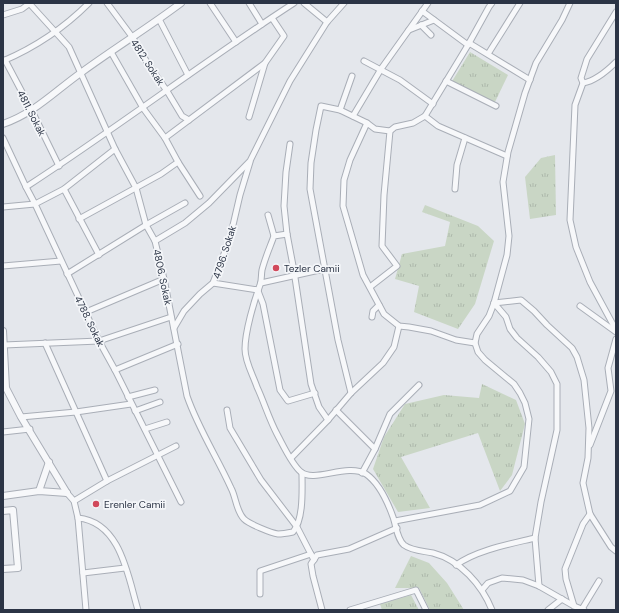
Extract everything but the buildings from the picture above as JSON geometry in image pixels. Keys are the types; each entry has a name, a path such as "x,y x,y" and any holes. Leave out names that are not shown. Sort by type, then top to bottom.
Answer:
{"street":[{"path":"3,15 22,9 29,3"},
{"name":"4806. Sokak","path":"29,3 57,32 69,47 115,149 136,188 146,225 155,241 178,344 187,396 194,414 232,490 239,511 244,519 276,534 293,532 297,527"},
{"path":"4,60 57,32 78,15 89,3"},
{"name":"4812. Sokak","path":"107,3 133,38 182,116 189,120"},
{"path":"3,124 32,111 81,72 133,38 181,3"},
{"path":"210,3 236,42"},
{"path":"249,3 262,24"},
{"path":"26,187 59,166 188,75 294,3"},
{"path":"304,3 327,22"},
{"path":"155,241 186,223 209,203 250,161 290,81 327,22 344,3"},
{"path":"353,116 381,69 428,3"},
{"path":"370,287 398,266 382,246 384,195 390,131 395,127 413,123 425,116 492,3"},
{"path":"488,54 520,3"},
{"path":"395,521 480,505 510,492 524,467 529,419 525,403 514,384 485,360 478,352 475,343 477,334 489,316 494,303 507,255 509,236 503,182 507,156 536,63 562,20 570,3"},
{"path":"422,11 469,44 530,80"},
{"path":"616,12 587,59 581,78 583,83 575,105 570,220 576,247 587,275 616,331"},
{"path":"166,138 265,63 284,36 272,18"},
{"path":"160,19 188,75"},
{"path":"408,30 434,20"},
{"path":"421,25 432,35"},
{"path":"112,52 143,108 166,138 178,162 200,196"},
{"name":"4811. Sokak","path":"4,60 32,111 59,166"},
{"path":"364,61 400,80 433,104"},
{"path":"583,83 589,82 610,68 616,62"},
{"path":"249,117 265,63"},
{"path":"340,110 352,76"},
{"path":"446,81 496,106"},
{"path":"352,393 338,340 324,269 310,189 311,163 316,130 322,106 340,110 367,123 375,129 390,131"},
{"path":"425,116 438,126 507,156"},
{"path":"367,123 346,173 344,180 343,206 363,275 384,314 399,326 431,331 456,340 475,343"},
{"name":"4788. Sokak","path":"3,138 99,341 136,411 144,430 181,502"},
{"path":"456,189 458,165 465,138"},
{"path":"290,144 286,172 284,206 287,234 312,384 319,407 328,420"},
{"path":"3,207 35,204 64,189 115,149"},
{"name":"4796. Sokak","path":"174,328 184,311 200,294 214,283 230,238 250,161"},
{"path":"79,219 161,174 178,162"},
{"path":"64,189 99,255"},
{"path":"67,274 146,225 185,203"},
{"path":"268,215 274,236 262,271 261,283 247,330 245,350 248,364 273,425 291,458 302,473 311,476 356,470 373,481 382,494 395,521 399,536 404,544 414,549 435,554 452,561 467,573 482,590 492,610"},
{"path":"274,236 287,234"},
{"path":"3,266 61,261"},
{"path":"261,283 294,277 324,269"},
{"path":"86,312 164,279"},
{"path":"214,283 258,290"},
{"path":"258,290 263,304 280,390 288,401 315,393"},
{"path":"494,303 521,300 534,310 547,325 572,348 577,357 584,380 589,428 588,449 583,483 590,514 616,551"},
{"path":"494,303 506,317 510,329 517,338 538,357 557,384 557,430 541,502 535,538 539,586"},
{"path":"372,317 373,311 379,305"},
{"path":"580,306 616,331"},
{"path":"4,345 99,341 171,317"},
{"path":"291,458 352,393 383,363 394,347 399,326"},
{"path":"3,332 6,388 21,417 30,429 74,501 78,518 86,610"},
{"path":"588,449 611,390 608,368 616,339"},
{"path":"45,343 107,482"},
{"path":"115,370 178,344"},
{"path":"362,473 375,449 390,414 419,385"},
{"path":"128,397 155,390"},
{"path":"136,411 160,402"},
{"path":"21,417 76,412 132,404"},
{"path":"227,410 230,428 261,480 297,527 314,560"},
{"path":"336,410 375,449"},
{"path":"144,430 167,422"},
{"path":"3,432 30,429"},
{"path":"74,501 176,446"},
{"path":"39,492 50,462"},
{"path":"297,527 302,492 302,473"},
{"path":"3,496 39,492 68,493"},
{"path":"3,511 13,510 18,568 3,569"},
{"path":"574,606 566,579 566,569 583,524 590,514"},
{"path":"78,518 86,518 99,525 112,538 120,549 138,610"},
{"path":"322,610 311,564 317,555 348,549 397,528"},
{"path":"456,565 465,558 535,538"},
{"path":"260,594 260,571 311,554"},
{"path":"83,573 125,568"},
{"path":"482,590 488,583 502,578 523,580 539,586 574,606 583,609 599,582"},
{"path":"350,610 416,590 426,610"},
{"path":"548,610 562,599"}],"green space":[{"path":"470,52 508,75 494,104 451,83"},
{"path":"555,155 556,215 530,219 525,177 541,158"},
{"path":"425,205 478,226 494,241 475,304 458,329 414,312 419,286 395,279 402,254 445,246 450,222 422,212"},
{"path":"482,384 516,400 525,424 512,475 500,491 478,433 401,457 430,508 398,512 373,469 384,437 405,404 444,395 479,398"},
{"path":"411,556 429,563 447,583 464,610 430,610 419,588 395,588"},
{"path":"411,595 419,610 382,610 380,604"}],"place":[{"name":"Tezler Camii","path":"276,268"},
{"name":"Erenler Camii","path":"96,504"}]}
